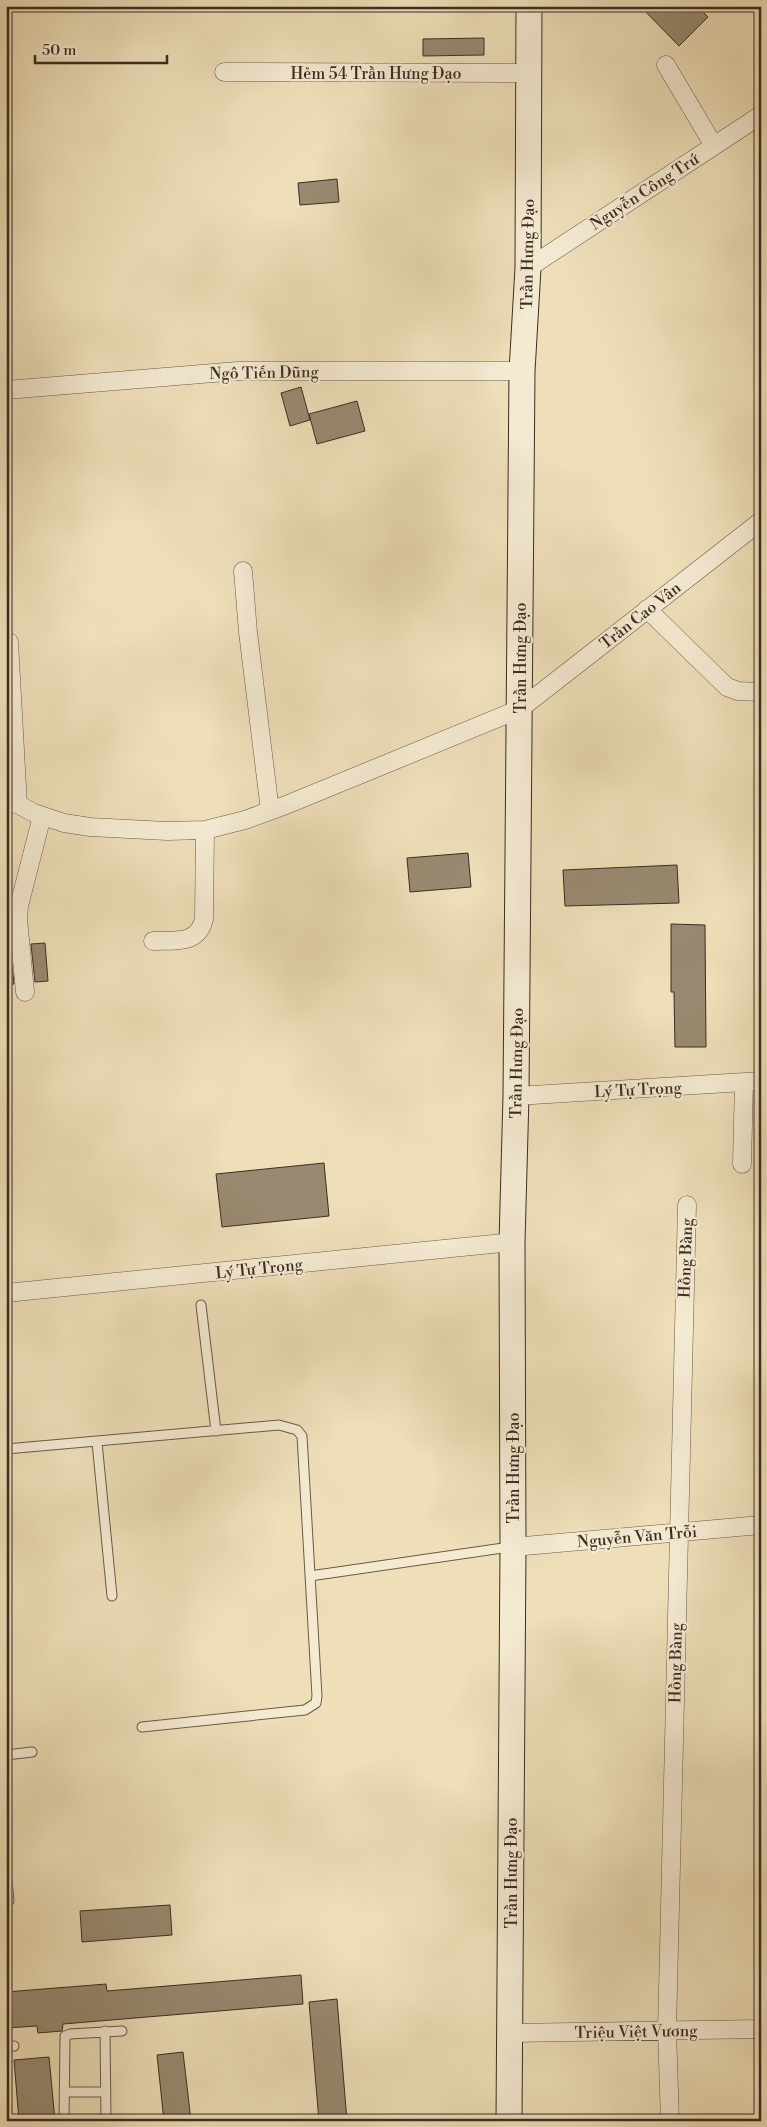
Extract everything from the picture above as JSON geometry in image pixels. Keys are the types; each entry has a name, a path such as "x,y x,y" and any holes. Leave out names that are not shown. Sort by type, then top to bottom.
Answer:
{"street":[{"name":"Trần Hưng Đạo","path":"509,2121 513,1547 512,1242 516,1096 522,371 528,268 529,6"},
{"path":"666,65 714,146"},
{"name":"Hẻm 54 Trần Hưng Đạo","path":"224,72 529,73"},
{"name":"Nguyễn Công Trứ","path":"528,268 761,115"},
{"name":"Ngô Tiến Dũng","path":"6,390 238,370 522,371"},
{"name":"Trần Cao Vân","path":"12,801 42,816 64,823 90,827 166,831 205,830 270,811 520,709 761,521"},
{"path":"242,571 270,811"},
{"path":"647,609 727,687 738,691 761,692"},
{"path":"9,642 12,801"},
{"path":"25,992 18,919 19,906 42,816"},
{"path":"153,942 190,939 202,929 204,919 205,830"},
{"path":"742,1164 752,1082"},
{"name":"Lý Tự Trọng","path":"516,1096 752,1082"},
{"name":"Hồng Bàng","path":"670,2121 667,2031 686,1206"},
{"name":"Lý Tự Trọng","path":"6,1293 512,1242"},
{"name":"Nguyễn Văn Trỗi","path":"513,1547 761,1524"},
{"name":"Triệu Việt Vương","path":"511,2033 761,2028"}],"lane":[{"path":"200,1305 216,1431"},
{"path":"6,1449 279,1425 297,1430 302,1436 316,1703 311,1708 142,1727"},
{"path":"97,1442 112,1596"},
{"path":"310,1576 513,1547"},
{"path":"6,1755 32,1752"},
{"path":"6,1871 9,1901"},
{"path":"64,2121 65,2036 70,2034 122,2031"},
{"path":"105,2032 106,2121"},
{"path":"64,2092 106,2092"}],"building":[{"path":"640,6 697,6 708,17 679,46"},
{"path":"484,38 484,55 423,56 423,39"},
{"path":"337,179 339,202 300,205 298,183"},
{"path":"301,387 310,420 290,426 281,393"},
{"path":"357,401 365,431 317,444 309,414"},
{"path":"468,853 471,887 410,892 407,858"},
{"path":"677,865 679,903 565,906 563,870"},
{"path":"671,924 705,925 706,1047 675,1047 674,992 671,992"},
{"path":"45,943 48,981 35,982 31,944"},
{"path":"6,946 10,946 14,984 6,985"},
{"path":"324,1163 329,1216 222,1227 216,1174"},
{"path":"170,1905 172,1935 82,1942 80,1911"},
{"path":"301,1975 303,2004 63,2024 62,2031 38,2033 37,2026 6,2028 6,1992 106,1984 107,1991"},
{"path":"337,1999 347,2121 319,2121 309,2002"},
{"path":"183,2052 191,2121 164,2121 157,2055"},
{"path":"49,2057 55,2121 19,2121 14,2060"}]}
